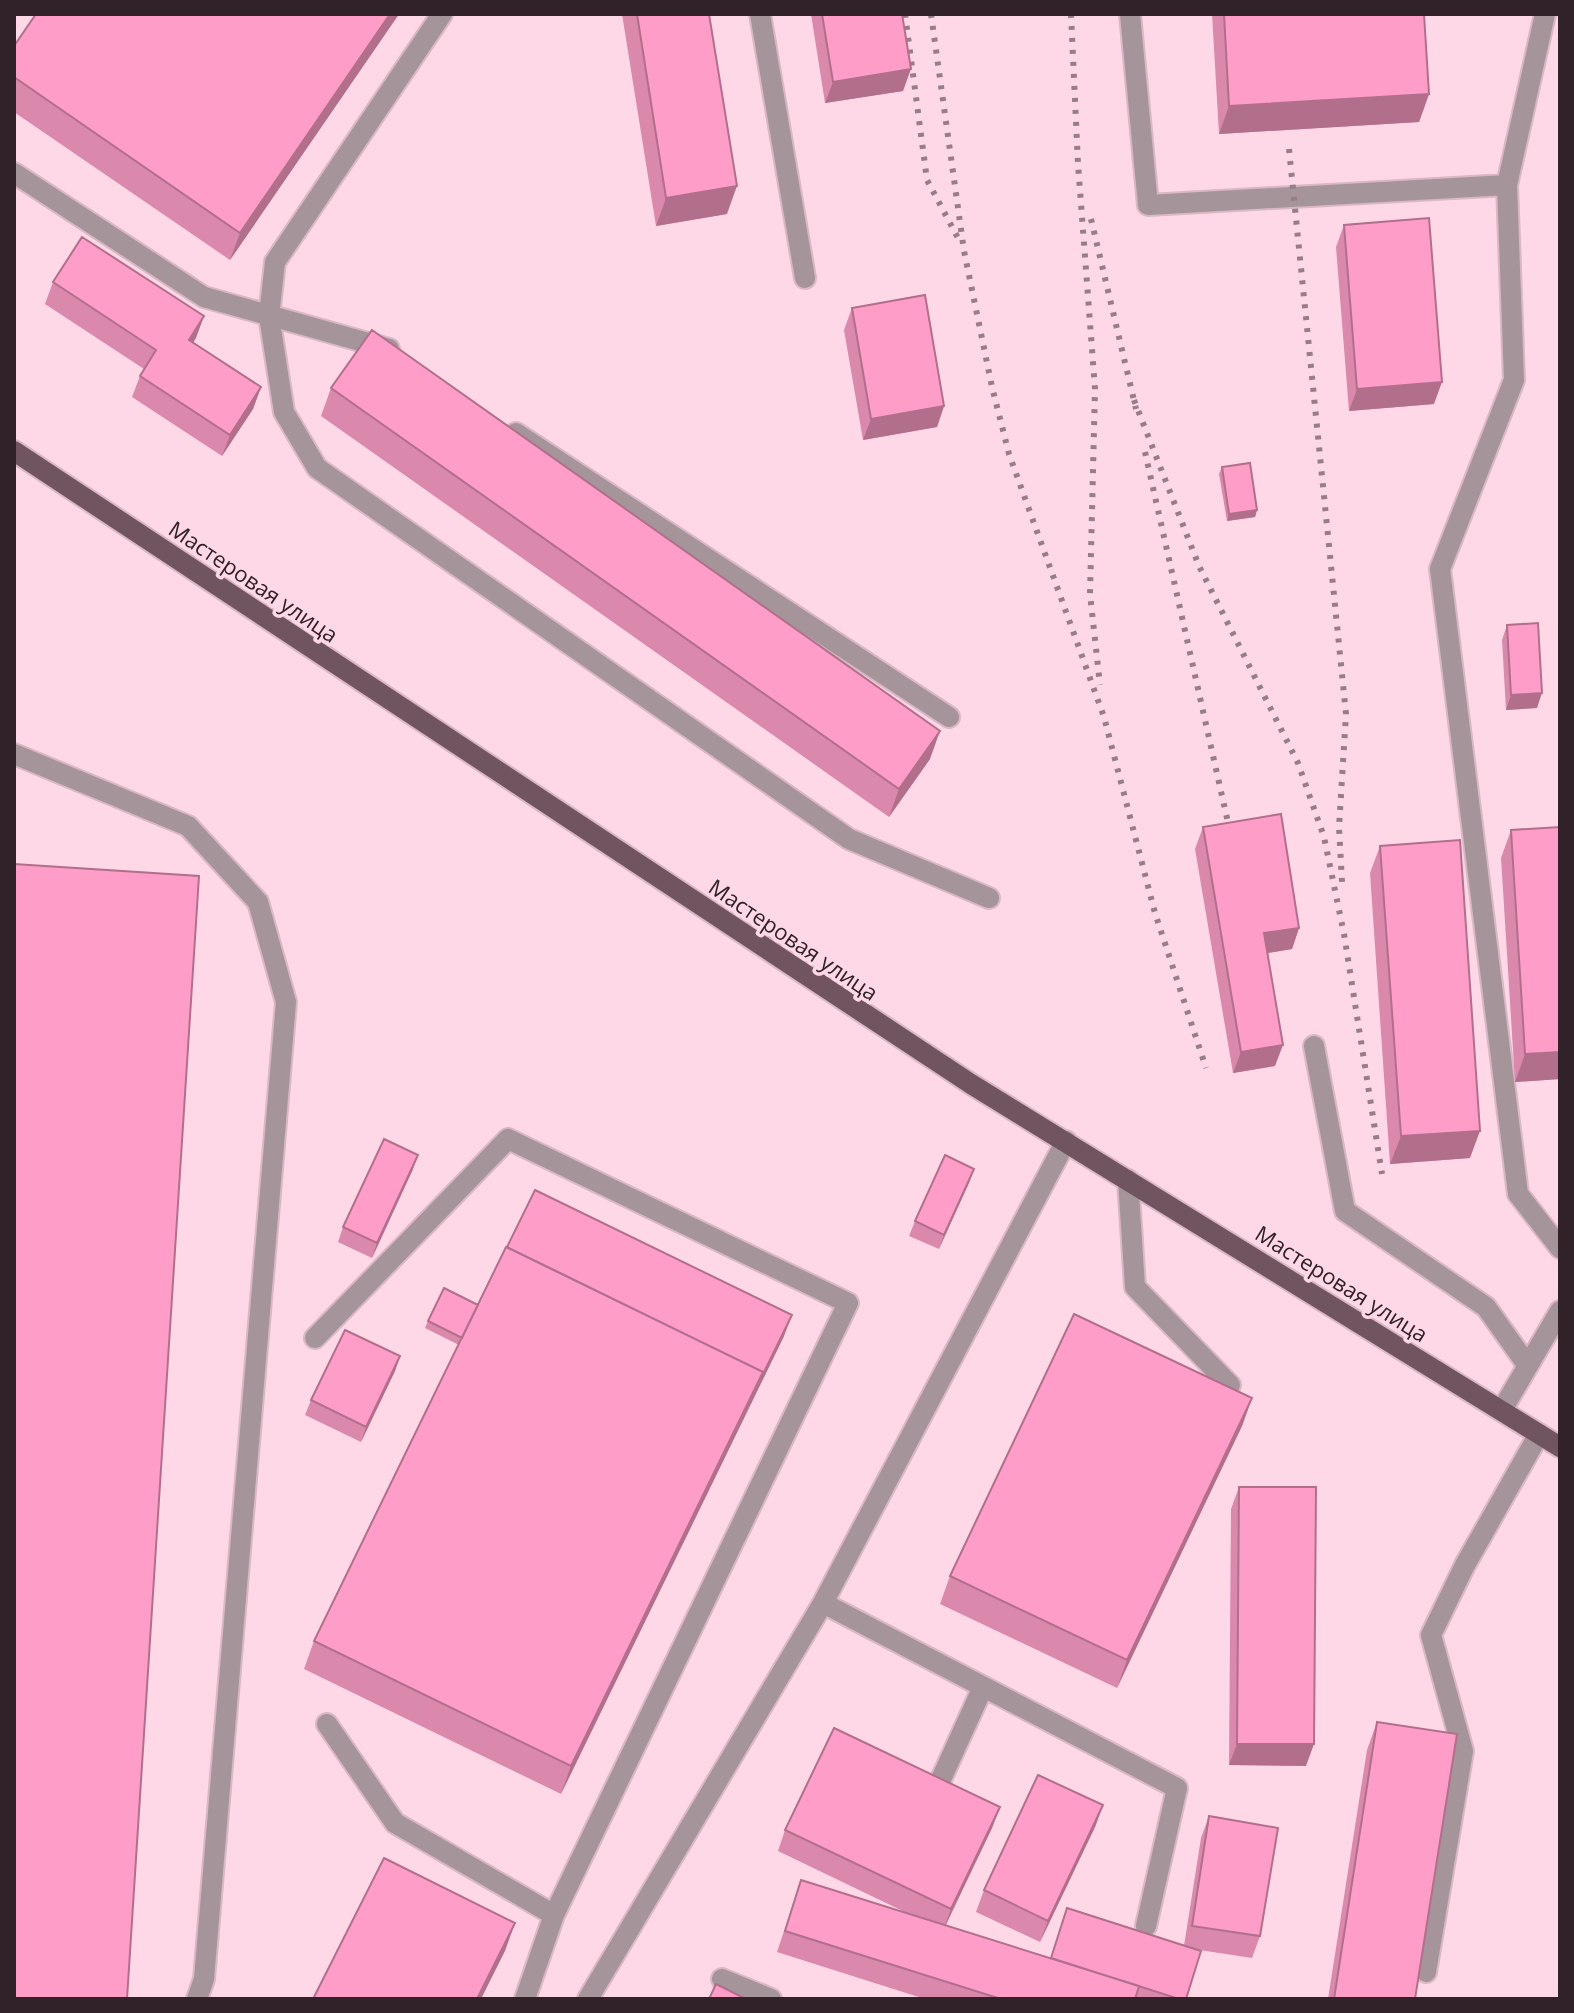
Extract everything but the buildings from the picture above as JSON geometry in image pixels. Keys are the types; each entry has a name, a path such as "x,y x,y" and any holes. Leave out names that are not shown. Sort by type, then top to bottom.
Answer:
{"main road":[{"name":"Мастеровая улица","path":"14,451 971,1084 1560,1447"}],"lane":[{"path":"442,14 275,262 269,316 284,412 317,468 849,839 989,898"},
{"path":"760,14 805,278"},
{"path":"1130,14 1148,205 1507,185"},
{"path":"1545,14 1507,185 1514,380 1440,569 1518,1194 1560,1248"},
{"path":"14,173 204,297 385,347 411,364"},
{"path":"503,424 949,717"},
{"path":"14,754 188,826 258,902 286,1002 204,1979 197,1999"},
{"path":"1314,1046 1345,1211 1486,1307 1528,1366"},
{"path":"315,1338 508,1139 848,1303 554,1915 525,1999"},
{"path":"588,1999 823,1603 1066,1141"},
{"path":"1128,1180 1135,1287 1230,1385"},
{"path":"1502,1410 1560,1311"},
{"path":"1426,1972 1463,1751 1431,1635 1465,1565 1539,1434"},
{"path":"823,1603 1177,1788 1146,1926"},
{"path":"937,1788 983,1687"},
{"path":"327,1724 395,1823 554,1915"},
{"path":"722,1979 771,1999"}],"railway":[{"path":"905,14 927,180 959,240"},
{"path":"931,14 964,251 1009,454 1104,717 1155,913 1206,1068"},
{"path":"1071,14 1078,164 1095,389 1090,594 1100,685"},
{"path":"1289,149 1346,714 1339,827 1342,882"},
{"path":"1091,219 1136,409"},
{"path":"1134,400 1199,566 1298,763 1324,837 1344,934 1382,1174"},
{"path":"1145,452 1231,836"}]}
